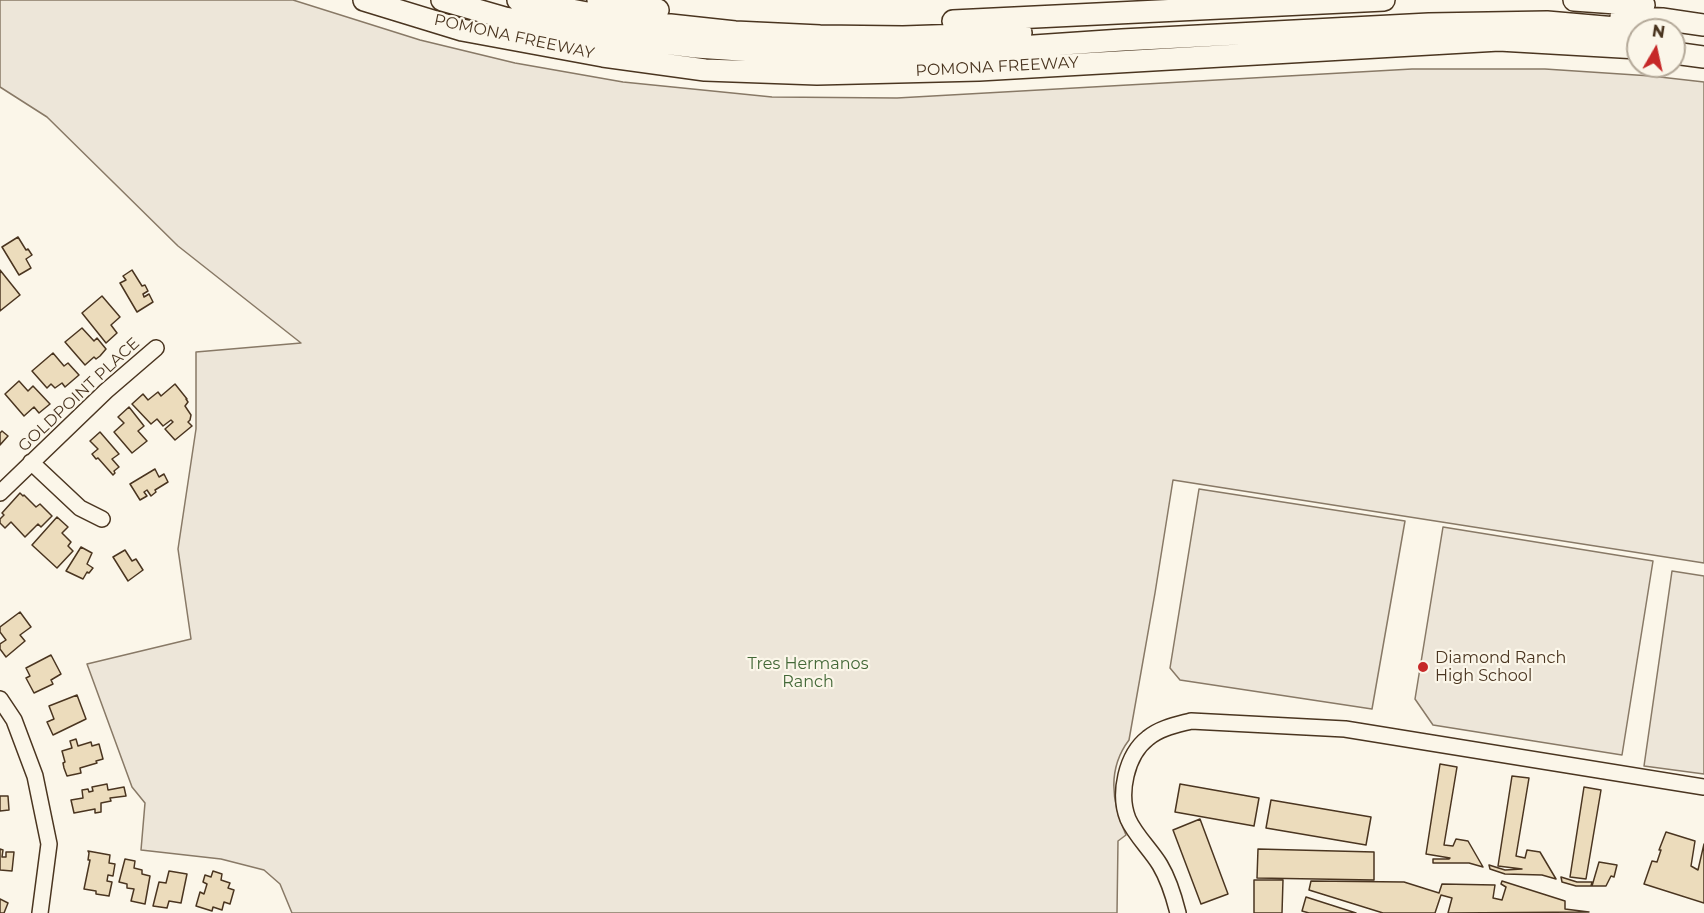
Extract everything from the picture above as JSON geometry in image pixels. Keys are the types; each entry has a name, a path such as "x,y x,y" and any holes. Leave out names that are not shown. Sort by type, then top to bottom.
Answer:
{"highway":[{"name":"POMONA FREEWAY","path":"364,0 462,30 603,56 716,70 818,74 979,70 1499,40 1626,47"},
{"path":"442,0 505,18 599,35 696,47 784,53 873,54 975,50 1429,24 1547,22 1626,29"},
{"path":"518,0 624,20 735,32 820,36 903,37 1007,34 1462,12 1542,12 1662,19 1704,25"},
{"path":"598,0 692,15 786,23 897,24 1384,0"},
{"path":"1575,0 1661,6 1704,12"},
{"path":"1686,35 1704,37"},
{"path":"1686,55 1704,57"}],"street":[{"name":"GOLDPOINT PLACE","path":"0,493 106,391 156,348"},
{"path":"31,462 80,508 102,519"},
{"path":"0,699 14,720 36,776 49,844 40,913"},
{"path":"1178,913 1161,866 1128,819 1124,797 1126,774 1136,753 1148,738 1167,727 1191,721 1345,729 1704,787"}],"green space":[{"name":"Tres Hermanos Ranch","path":"0,0 293,0 420,40 515,63 623,82 772,97 897,98 1412,69 1545,69 1626,74 1626,78 1669,78 1704,82 1704,563 1173,480 1129,740 1117,763 1115,775 1117,811 1126,835 1118,841 1117,913 292,913 280,884 264,870 221,859 141,850 145,803 132,787 87,664 191,639 178,549 196,429 196,352 301,343 178,246 47,117 0,87"},
{"path":"1199,489 1405,521 1372,709 1180,680 1170,668"},
{"path":"1443,527 1653,561 1622,755 1433,725 1415,699"},
{"path":"1672,571 1704,576 1704,774 1644,766"}],"building":[{"path":"18,237 32,255 26,259 31,268 19,275 2,247"},
{"path":"0,270 20,295 0,311"},
{"path":"132,270 148,291 143,294 144,297 149,294 153,302 137,312 120,283 126,280 123,276"},
{"path":"102,296 120,317 111,325 117,333 106,343 82,313"},
{"path":"82,328 94,341 97,338 106,349 100,356 96,359 94,357 85,365 65,342"},
{"path":"53,353 64,366 68,363 79,375 65,387 62,383 55,388 51,384 47,388 32,371"},
{"path":"19,381 28,391 33,386 50,404 39,413 34,407 24,416 5,394"},
{"path":"175,384 187,399 185,406 191,415 188,422 192,426 175,440 165,429 173,422 171,420 163,426 157,419 151,424 132,404 143,394 148,400 158,392 161,396"},
{"path":"129,407 144,426 138,431 147,441 132,453 114,432 124,423 118,417"},
{"path":"2,431 8,436 0,445 0,433"},
{"path":"100,432 119,454 112,459 119,467 113,475 92,454 98,449 90,441"},
{"path":"155,469 159,477 164,474 168,482 155,490 156,492 151,496 147,490 144,492 147,496 140,500 130,484"},
{"path":"20,493 36,507 40,504 52,516 41,527 38,524 25,537 11,522 5,528 0,523 4,515 2,513"},
{"path":"57,517 68,527 62,533 71,542 68,546 73,551 57,568 32,545"},
{"path":"81,547 92,553 87,564 93,568 83,579 66,571"},
{"path":"125,550 132,561 136,559 143,570 128,581 113,557"},
{"path":"20,612 31,627 20,635 25,641 6,657 0,649 0,644 6,640 0,632 0,627"},
{"path":"51,655 61,674 51,680 53,684 34,693 26,678 30,676 26,668"},
{"path":"77,695 86,719 53,735 47,722 54,719 49,706"},
{"path":"76,739 78,746 91,742 92,746 99,744 103,759 80,768 81,773 67,776 62,751 72,748 70,741"},
{"path":"1440,764 1457,767 1444,845 1453,846 1456,839 1468,841 1483,867 1469,863 1433,863 1433,859 1450,858 1426,854"},
{"path":"1512,776 1529,778 1516,856 1525,858 1527,850 1540,852 1556,879 1542,875 1505,874 1490,869 1489,865 1505,870 1522,869 1498,866"},
{"path":"107,784 108,790 124,787 126,796 110,798 111,801 101,803 101,812 95,813 95,809 74,813 71,800 83,798 82,790 88,789 89,792 93,791 92,787"},
{"path":"1180,784 1259,798 1254,826 1175,812"},
{"path":"1584,787 1601,790 1586,879 1570,877"},
{"path":"0,796 8,796 9,810 0,811"},
{"path":"1271,800 1371,817 1366,845 1266,828"},
{"path":"1200,819 1228,894 1201,904 1173,830"},
{"path":"1666,832 1695,841 1691,866 1698,870 1704,844 1704,903 1644,884 1652,861 1657,862"},
{"path":"0,849 3,850 2,857 6,857 6,852 14,852 12,871 0,870"},
{"path":"1258,849 1374,852 1374,880 1257,878"},
{"path":"88,851 110,855 109,863 115,864 113,876 108,875 107,881 112,882 109,896 84,889 90,860 88,860"},
{"path":"125,859 135,861 134,868 150,876 145,904 131,901 134,889 127,888 127,884 119,882"},
{"path":"1599,862 1617,865 1614,877 1611,876 1606,886 1592,886"},
{"path":"169,871 187,874 181,903 169,901 167,908 153,906 159,882 166,883"},
{"path":"213,871 222,874 221,880 230,883 228,888 234,890 230,904 224,902 222,910 213,907 212,911 196,906 200,892 204,894 207,884 203,882 205,875 211,877"},
{"path":"1561,877 1577,882 1592,882 1591,886 1576,886 1562,882"},
{"path":"1254,880 1283,880 1282,913 1254,913"},
{"path":"1311,881 1404,882 1439,893 1442,884 1495,885 1493,898 1502,900 1506,887 1501,884 1502,881 1565,901 1565,909 1589,912 1448,913 1452,898 1441,895 1435,913 1383,913 1309,890"},
{"path":"1306,897 1356,913 1302,911"},
{"path":"0,899 8,903 4,913 0,913"}],"place":[{"name":"Diamond Ranch High School","path":"1423,667"}]}
